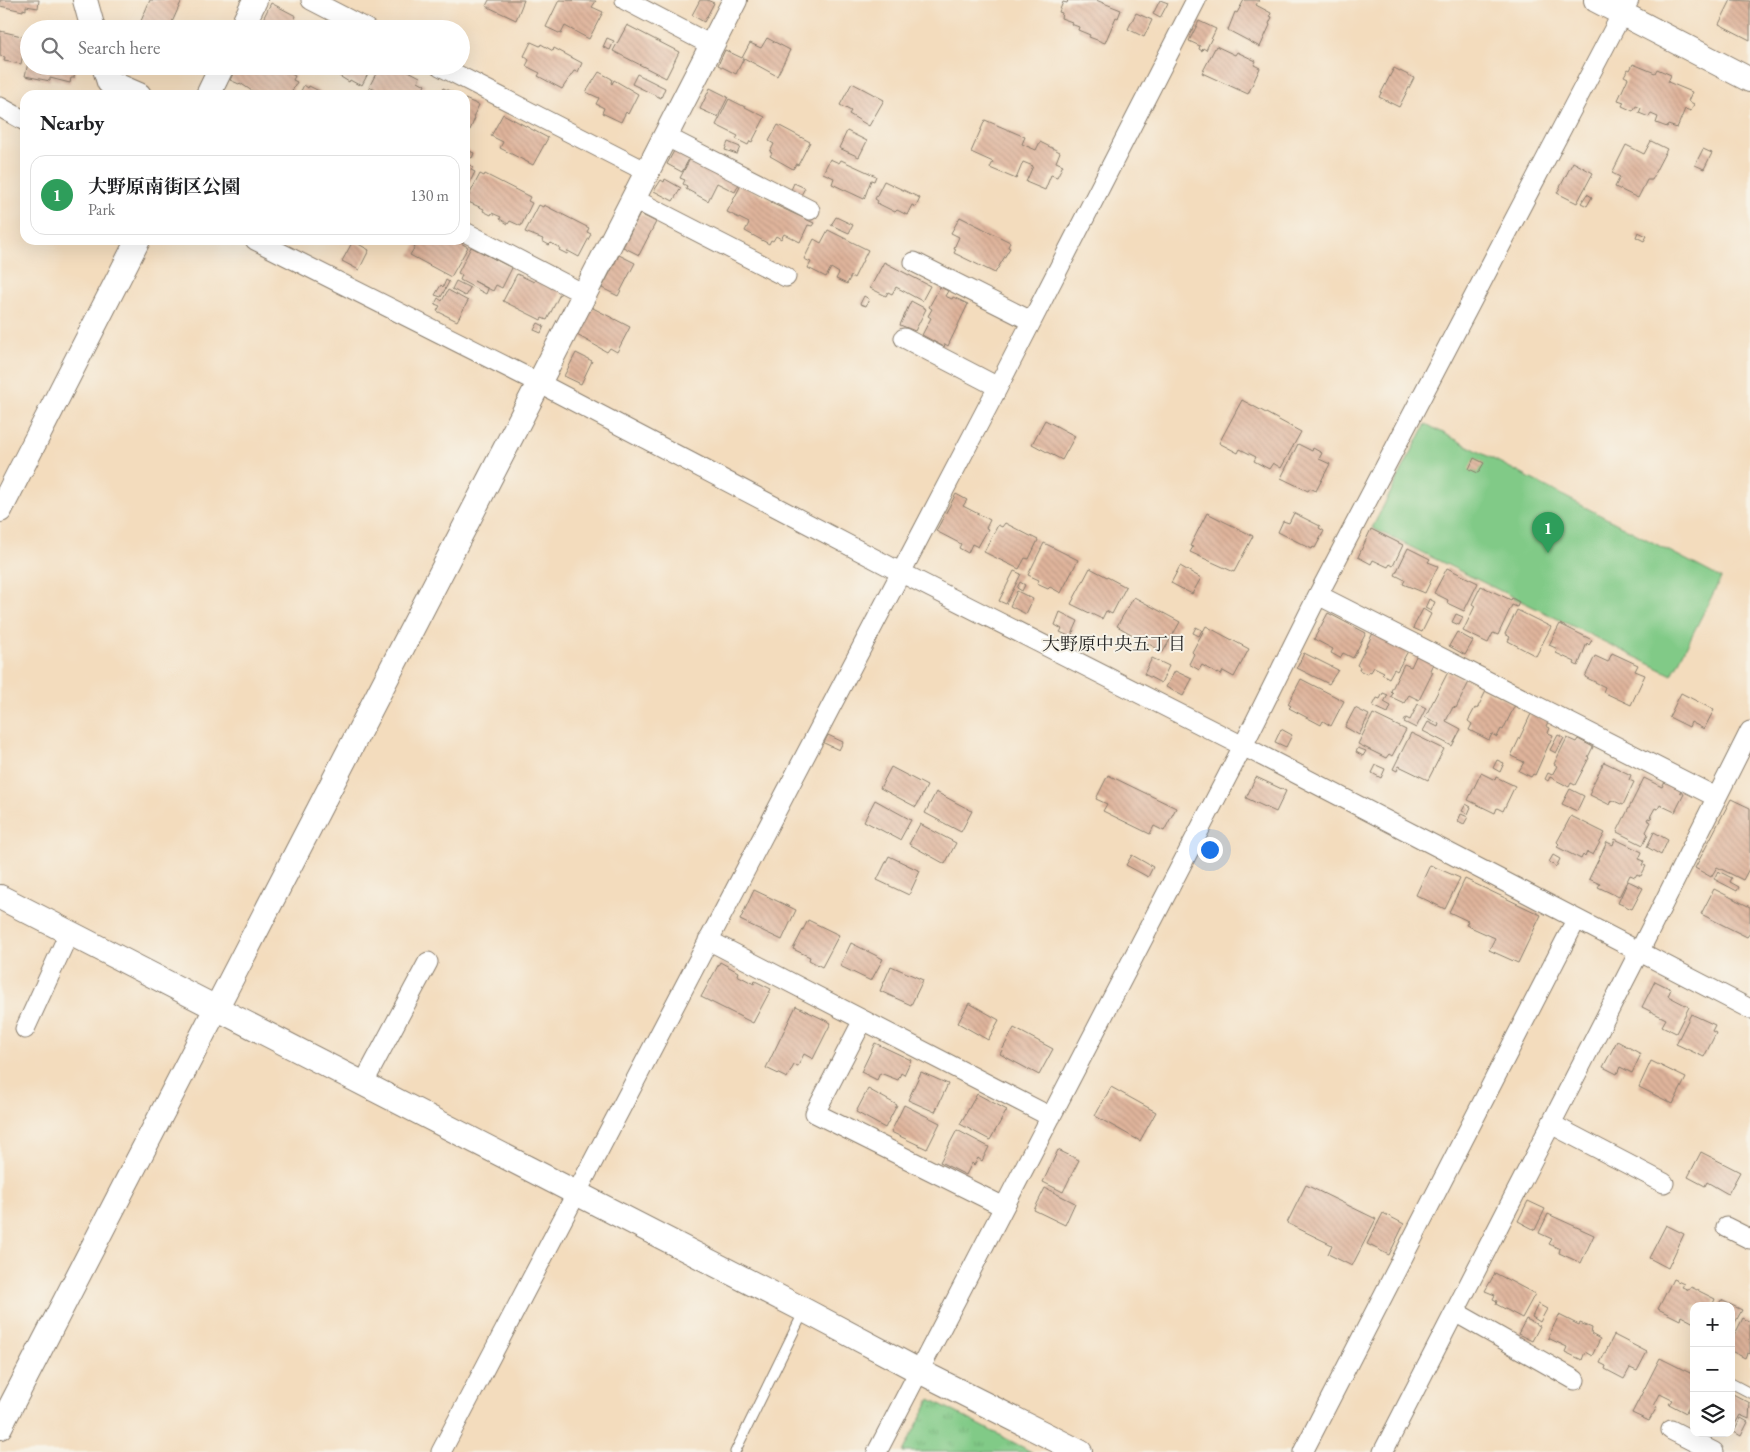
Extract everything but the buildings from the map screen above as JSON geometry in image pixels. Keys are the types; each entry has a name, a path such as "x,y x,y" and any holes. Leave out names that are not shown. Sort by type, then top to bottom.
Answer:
{"street":[{"path":"85,0 91,20"},
{"path":"245,20 255,0"},
{"path":"311,0 350,20"},
{"path":"625,0 712,45"},
{"path":"0,1427 735,0"},
{"path":"441,1452 998,386 1196,0"},
{"path":"1596,0 1625,7 1750,80"},
{"path":"877,1452 1243,746 1318,595 1625,7"},
{"path":"107,75 109,82 127,90"},
{"path":"210,90 218,75"},
{"path":"458,75 647,172"},
{"path":"0,107 20,118"},
{"path":"665,136 810,210"},
{"path":"634,199 786,277"},
{"path":"470,235 584,294"},
{"path":"0,510 135,245"},
{"path":"265,245 539,383 900,572 1243,746 1750,1009"},
{"path":"914,262 1031,321"},
{"path":"904,338 998,386"},
{"path":"1318,595 1716,797"},
{"path":"1383,1452 1750,731"},
{"path":"0,898 1080,1452"},
{"path":"1303,1452 1576,920"},
{"path":"25,1029 69,933"},
{"path":"708,940 1051,1117"},
{"path":"363,1084 428,962"},
{"path":"863,1020 815,1113 1004,1207"},
{"path":"1551,1124 1664,1183"},
{"path":"1726,1227 1750,1240"},
{"path":"1455,1312 1575,1380"},
{"path":"1671,1430 1714,1452"}],"lane":[{"path":"735,1452 804,1310"},
{"path":"1735,1386 1750,1393"}],"green space":[{"path":"1426,424 1721,578 1672,675 1372,528"},
{"path":"930,1399 1032,1452 903,1452"}],"place":[{"name":"大野原南街区公園","path":"1548,553"}],"district":[{"name":"大野原中央五丁目","path":"1114,643"}]}
